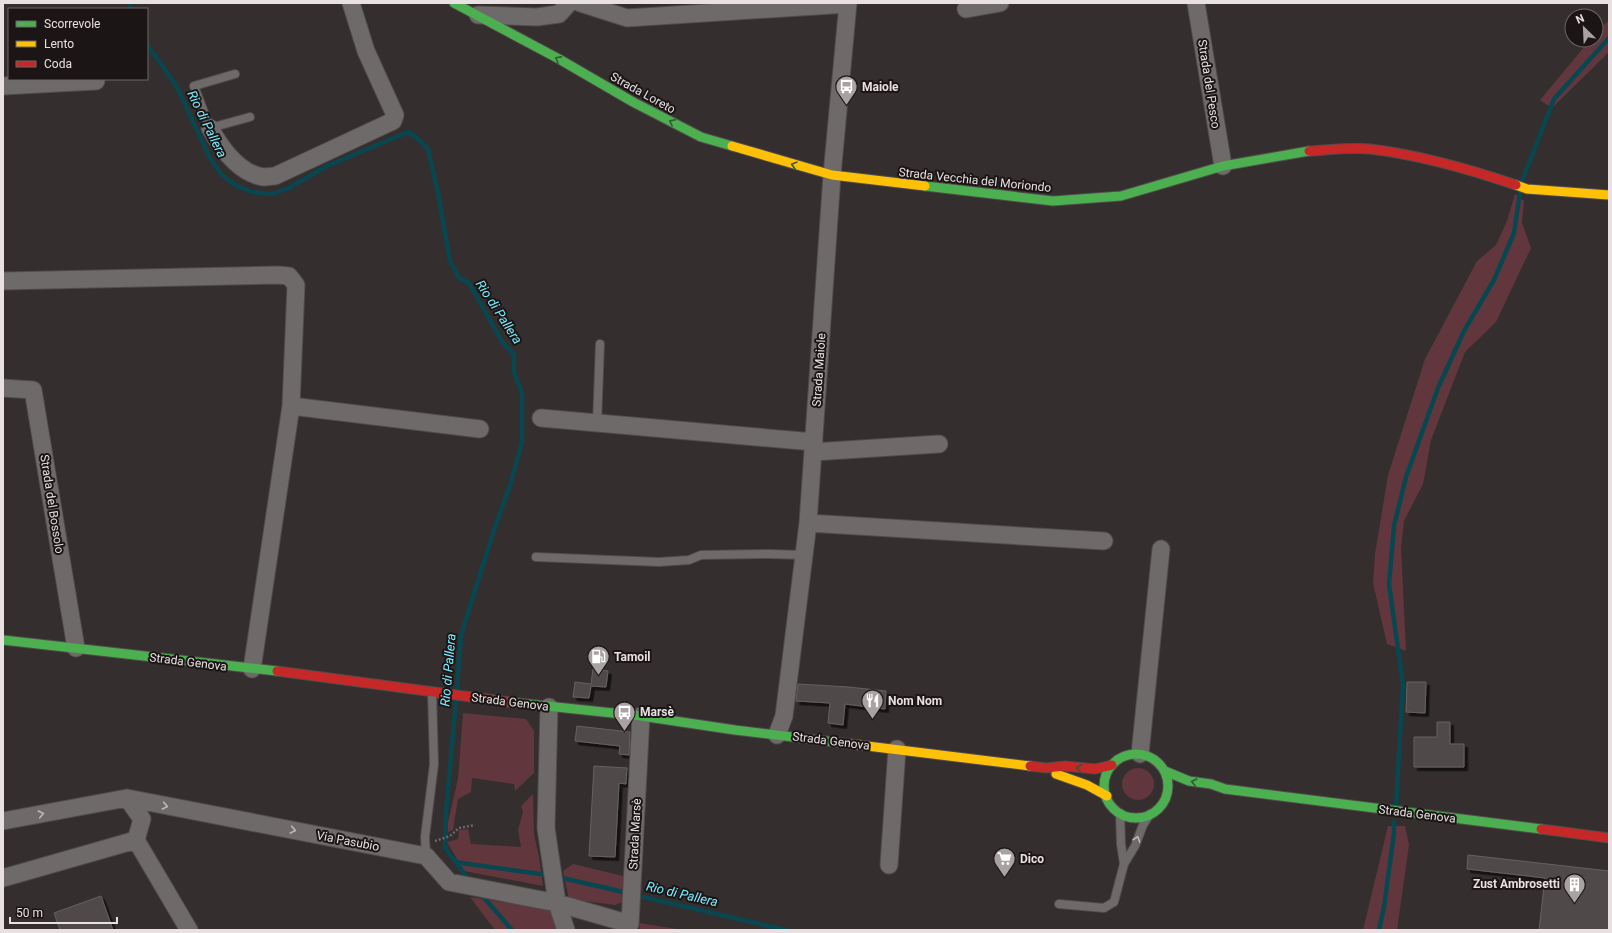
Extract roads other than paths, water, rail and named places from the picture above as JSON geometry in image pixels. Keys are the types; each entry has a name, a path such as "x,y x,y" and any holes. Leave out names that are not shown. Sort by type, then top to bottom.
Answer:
{"main road":[{"name":"Strada Loreto","path":"454,3 559,59 633,102 701,137 832,175"},
{"name":"Strada Vecchia del Moriondo","path":"832,175 1053,201 1121,196 1222,166 1303,151 1369,149 1431,160 1472,170 1527,189 1609,195"},
{"name":"Strada Genova","path":"3,640 252,669 549,707 641,716 777,735 1046,768 1065,766 1095,769 1112,765 1120,758 1140,754 1150,757 1165,771 1189,781 1211,784 1225,789 1609,838"},
{"path":"1107,796 1105,783 1107,773 1112,765"},
{"name":"Strada Genova","path":"1046,768 1060,776 1087,785 1107,796 1109,802 1115,810 1120,813"},
{"path":"1120,813 1132,817 1142,817 1159,808 1163,803 1168,790 1168,781 1165,771"},
{"name":"Strada Genova","path":"1208,793 1225,789"},
{"path":"1163,803 1173,799"}],"street":[{"path":"210,128 218,142 233,159 250,173 264,177 275,176 393,121 394,115 366,51 350,3"},
{"path":"476,15 537,16 559,14 569,3"},
{"path":"580,3 627,18 848,3"},
{"name":"Strada Maiole","path":"777,735 784,716 808,523 832,175 848,3"},
{"path":"966,9 1000,3"},
{"name":"Strada del Pesco","path":"1196,3 1222,166"},
{"path":"3,86 96,81"},
{"path":"3,281 278,275 289,276 296,286 291,406 252,669"},
{"name":"Strada del Bossolo","path":"3,388 33,390 76,648"},
{"path":"291,406 480,429"},
{"path":"541,418 814,447 939,444"},
{"path":"808,523 1104,541"},
{"path":"1140,754 1161,549"},
{"path":"549,707 546,828 556,896 566,930"},
{"name":"Strada Marsè","path":"556,896 630,924 641,716"},
{"path":"889,865 898,749"},
{"path":"127,798 142,819 136,840 189,930"},
{"name":"Via Pasubio","path":"3,821 127,798 430,849"},
{"path":"3,878 136,840"},
{"path":"430,849 449,882 488,889 556,896"}],"lane":[{"path":"235,74 194,86 210,128 250,117"},
{"path":"597,423 600,344"},
{"path":"536,557 659,562 689,560 701,555 804,555"},
{"path":"430,849 425,837 434,764 437,692"},
{"path":"1120,813 1124,864"},
{"path":"1059,904 1104,908 1114,902 1124,864 1135,846 1143,825 1150,814"}],"waterway":[{"name":"Rio di Pallera","path":"129,3 130,8"},
{"path":"1522,181 1554,99 1609,38"},
{"name":"Rio di Pallera","path":"148,46 176,85 209,156 221,174 235,185 252,192 272,194 289,188 327,166 408,132 416,137 428,149 438,193 450,261 459,278 469,283 503,343 514,355 514,372 522,393 522,442 510,486 495,527 461,635 457,688"},
{"path":"1396,805 1403,685 1389,584 1394,526 1406,477 1438,388 1464,331 1494,280 1514,233 1520,192"},
{"name":"Rio di Pallera","path":"456,700 446,813 445,848 470,881"},
{"path":"1379,930 1384,907 1394,833 1394,822"},
{"name":"Rio di Pallera","path":"455,862 548,875"},
{"name":"Rio di Pallera","path":"558,877 628,893"},
{"name":"Rio di Pallera","path":"480,893 512,930"},
{"name":"Rio di Pallera","path":"635,895 786,930"}],"place":[{"name":"Maiole","path":"847,106"},
{"name":"Tamoil","path":"599,676"},
{"name":"Nom Nom","path":"873,720"},
{"name":"Marsè","path":"625,732"},
{"name":"Dico","path":"1004,878"},
{"name":"Zust Ambrosetti","path":"1575,904"}]}
